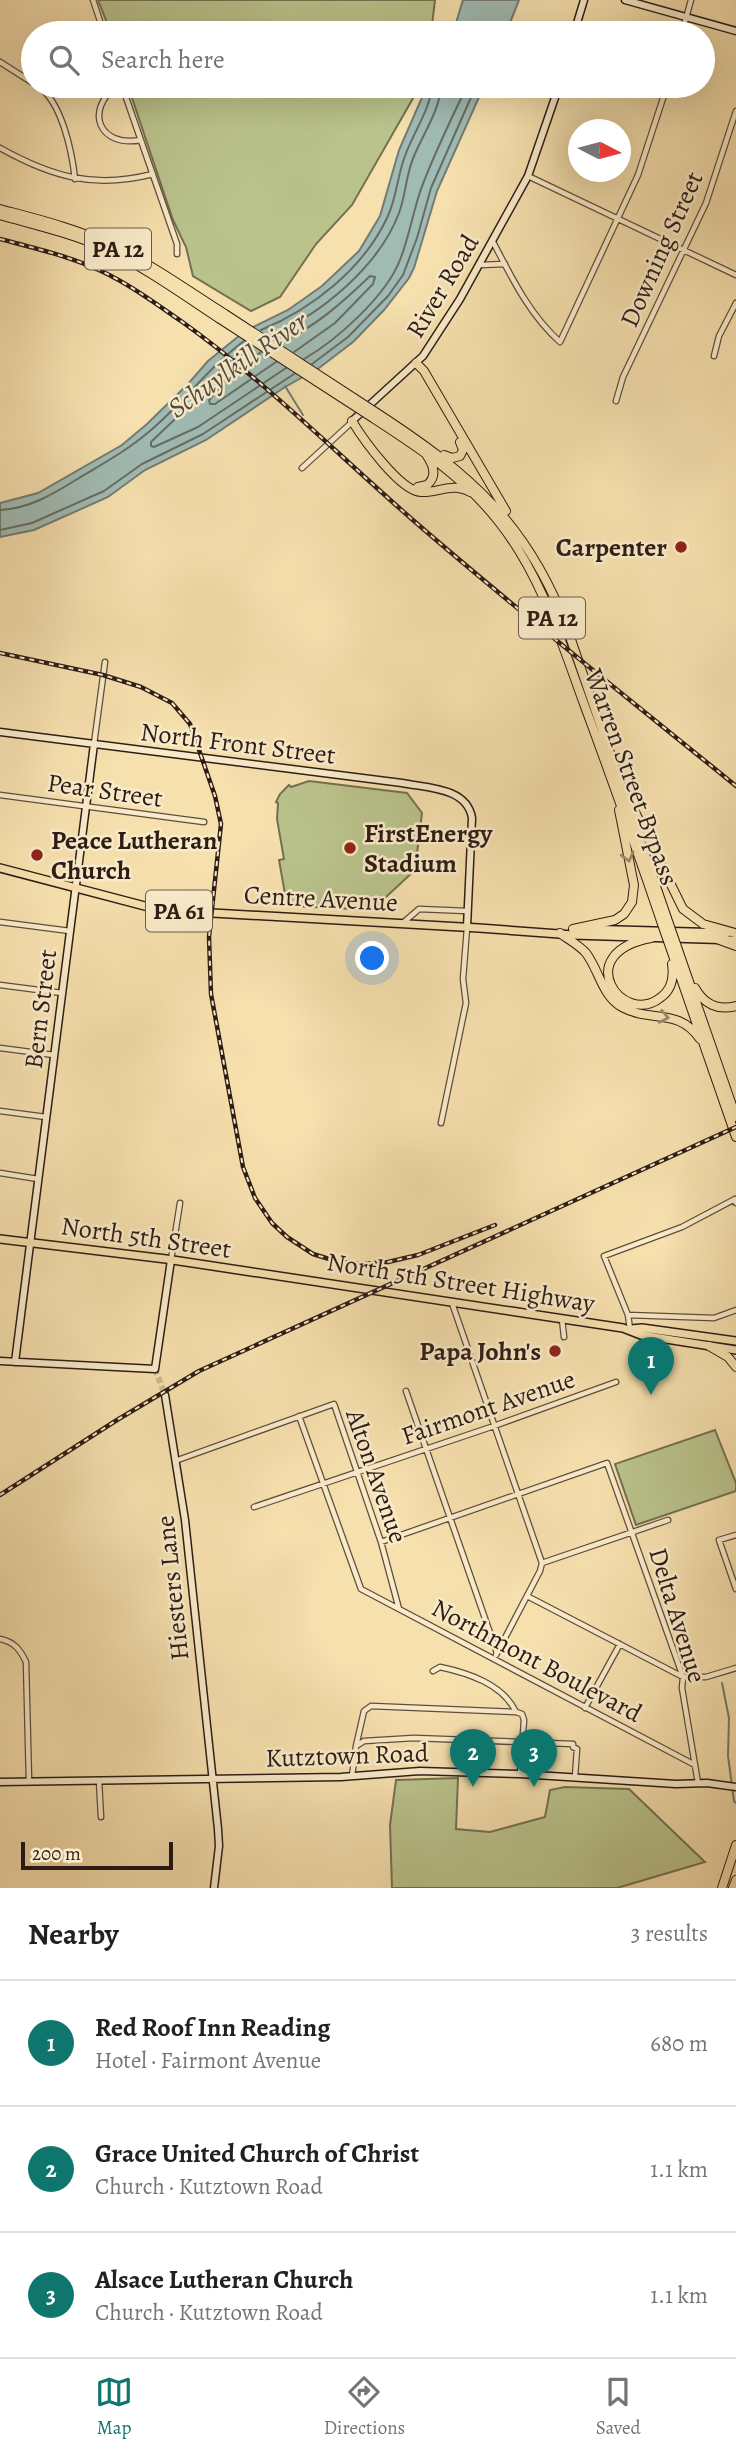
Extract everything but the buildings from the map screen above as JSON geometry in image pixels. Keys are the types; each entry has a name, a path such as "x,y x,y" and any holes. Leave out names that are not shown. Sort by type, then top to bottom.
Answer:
{"highway":[{"name":"Warren Street Bypass","path":"0,209 68,228 106,243 150,266 375,415 432,449 476,485 521,538 543,574 559,607 604,749"},
{"name":"Warren Street Bypass","path":"0,215 104,248 223,316"},
{"path":"416,363 463,450 460,456 454,458 432,449"},
{"path":"416,363 424,371 521,538"},
{"name":"Warren Street Bypass","path":"375,415 450,471 481,500 507,531 535,578 619,790 736,1137"},
{"path":"352,421 404,479 418,487 430,484 434,471 429,460 417,447"},
{"path":"352,421 408,488 423,492 456,487 481,500"},
{"path":"573,929 615,920 628,910 634,898 619,790"},
{"path":"619,790 642,824 684,909 703,924 736,935"},
{"path":"560,933 585,953 607,993 617,1004 631,1011 682,1021 693,1030 704,1046"},
{"path":"651,937 622,947 610,965 609,978 613,989 619,997 630,1003 651,1003 660,999 668,990 673,975 673,944"},
{"path":"717,939 736,946"},
{"name":"Warren Street Bypass","path":"673,944 736,1117"},
{"path":"687,977 707,1003 723,1008 736,1006"},
{"path":"709,1346 728,1357 736,1367"},
{"path":"722,1887 736,1845"}],"main road":[{"name":"Centre Avenue","path":"0,868 160,910 651,937 717,939 736,935"},
{"name":"Centre Avenue","path":"560,933 573,929 736,935"},
{"name":"North 5th Street","path":"0,1239 285,1277"},
{"name":"North 5th Street Highway","path":"285,1277 630,1329 642,1328 736,1340"},
{"name":"North 5th Street Highway","path":"630,1329 641,1335 736,1350"}],"street":[{"path":"93,0 100,21"},
{"path":"578,21 584,0"},
{"path":"625,0 700,21"},
{"path":"685,21 691,0"},
{"path":"715,25 736,31"},
{"path":"0,62 21,75"},
{"path":"48,98 56,107 73,156 75,179"},
{"path":"107,98 99,111 101,127 108,136 117,141 141,140"},
{"path":"125,98 177,244 177,254"},
{"name":"River Road","path":"302,468 416,363 434,340 493,242 528,176 555,98"},
{"path":"493,242 528,308 560,342 645,159 663,98"},
{"name":"Downing Street","path":"617,401 623,377 713,186 736,111"},
{"path":"0,148 46,171 75,179 110,182 153,174"},
{"path":"528,176 736,275"},
{"path":"480,264 505,264"},
{"path":"714,356 719,336 736,303"},
{"path":"94,744 105,662"},
{"name":"North Front Street","path":"0,732 402,783 455,794 467,804 472,818 467,911"},
{"name":"Bern Street","path":"15,1362 94,744"},
{"name":"Pear Street","path":"0,795 204,822"},
{"path":"401,923 419,909 467,911 463,979 466,1003 441,1123"},
{"path":"0,922 70,931"},
{"path":"0,985 62,993"},
{"path":"0,1048 54,1055"},
{"path":"0,1111 46,1117"},
{"path":"0,1173 38,1179"},
{"path":"630,1329 628,1315 604,1256 676,1229 735,1201"},
{"path":"0,1361 155,1369 180,1203"},
{"path":"452,1303 542,1563 495,1656"},
{"path":"628,1315 714,1318 736,1310"},
{"path":"562,1319 564,1337"},
{"name":"Fairmont Avenue","path":"254,1507 616,1382"},
{"path":"406,1391 495,1656"},
{"name":"Hiesters Lane","path":"165,1395 185,1520 219,1846 215,1888"},
{"name":"Alton Avenue","path":"361,1589 299,1416 334,1404 381,1542 399,1609"},
{"path":"175,1462 299,1416"},
{"name":"Delta Avenue","path":"518,1494 607,1463 683,1677 682,1688 698,1783"},
{"path":"381,1542 518,1494"},
{"path":"542,1563 668,1520"},
{"path":"736,1535 719,1540 736,1589"},
{"name":"Northmont Boulevard","path":"361,1589 495,1656 585,1708 695,1765"},
{"path":"527,1596 683,1677 710,1676 736,1668"},
{"path":"0,1639 20,1649 26,1662 29,1781"},
{"path":"585,1708 620,1644"},
{"path":"433,1671 440,1667 463,1672 502,1692 511,1700 516,1712"},
{"path":"352,1776 364,1711 371,1706 522,1714 524,1720 520,1774"},
{"path":"356,1746 364,1741 414,1738 573,1744 577,1749 575,1777"},
{"name":"Kutztown Road","path":"0,1782 352,1776 420,1771 736,1787"},
{"path":"99,1780 101,1818"}],"green space":[{"path":"98,0 435,0 432,21 106,21"},
{"path":"132,98 413,98 352,205 316,244 280,297 251,311 193,276 186,247 173,220"},
{"name":"FirstEnergy Stadium","path":"309,781 407,793 422,813 415,870 372,910 292,906 289,894 285,894 279,860 284,859 276,802 289,785 291,787"},
{"path":"715,1430 736,1483 736,1491 636,1525 615,1464"},
{"path":"458,1778 456,1829 490,1832 545,1817 550,1790 565,1787 629,1789 705,1862 617,1888 392,1888 390,1825 396,1780"}],"water":[{"path":"463,0 519,0 511,21 457,21"},
{"name":"Schuylkill River","path":"422,98 479,98 437,191 409,278 384,310 353,342 319,368 285,387 206,440 145,470 108,497 34,530 0,537 0,503 38,493 122,445 188,384 208,361 245,331 288,310 322,286 359,251 380,216 399,150"}],"waterway":[{"path":"285,386 303,415"},
{"path":"722,1683 729,1718 728,1756 736,1803"}],"tunnel":[{"path":"155,1369 165,1395"}],"railway":[{"path":"0,239 64,257 101,271 132,288 212,344 493,588 736,786"},
{"path":"0,653 103,675 141,687 172,703 190,724 215,796 221,824 209,937 211,994 243,1167 255,1198 272,1223 287,1237 313,1254 339,1262 363,1264 418,1255 495,1225"},
{"path":"0,1495 199,1371 736,1127"}],"place":[{"name":"Carpenter","path":"681,547"},
{"name":"FirstEnergy Stadium","path":"350,848"},
{"name":"Peace Lutheran Church","path":"37,855"},
{"name":"Papa John's","path":"555,1351"},
{"name":"Red Roof Inn Reading","path":"651,1395"},
{"name":"Grace United Church of Christ","path":"473,1787"},
{"name":"Alsace Lutheran Church","path":"534,1787"}]}
